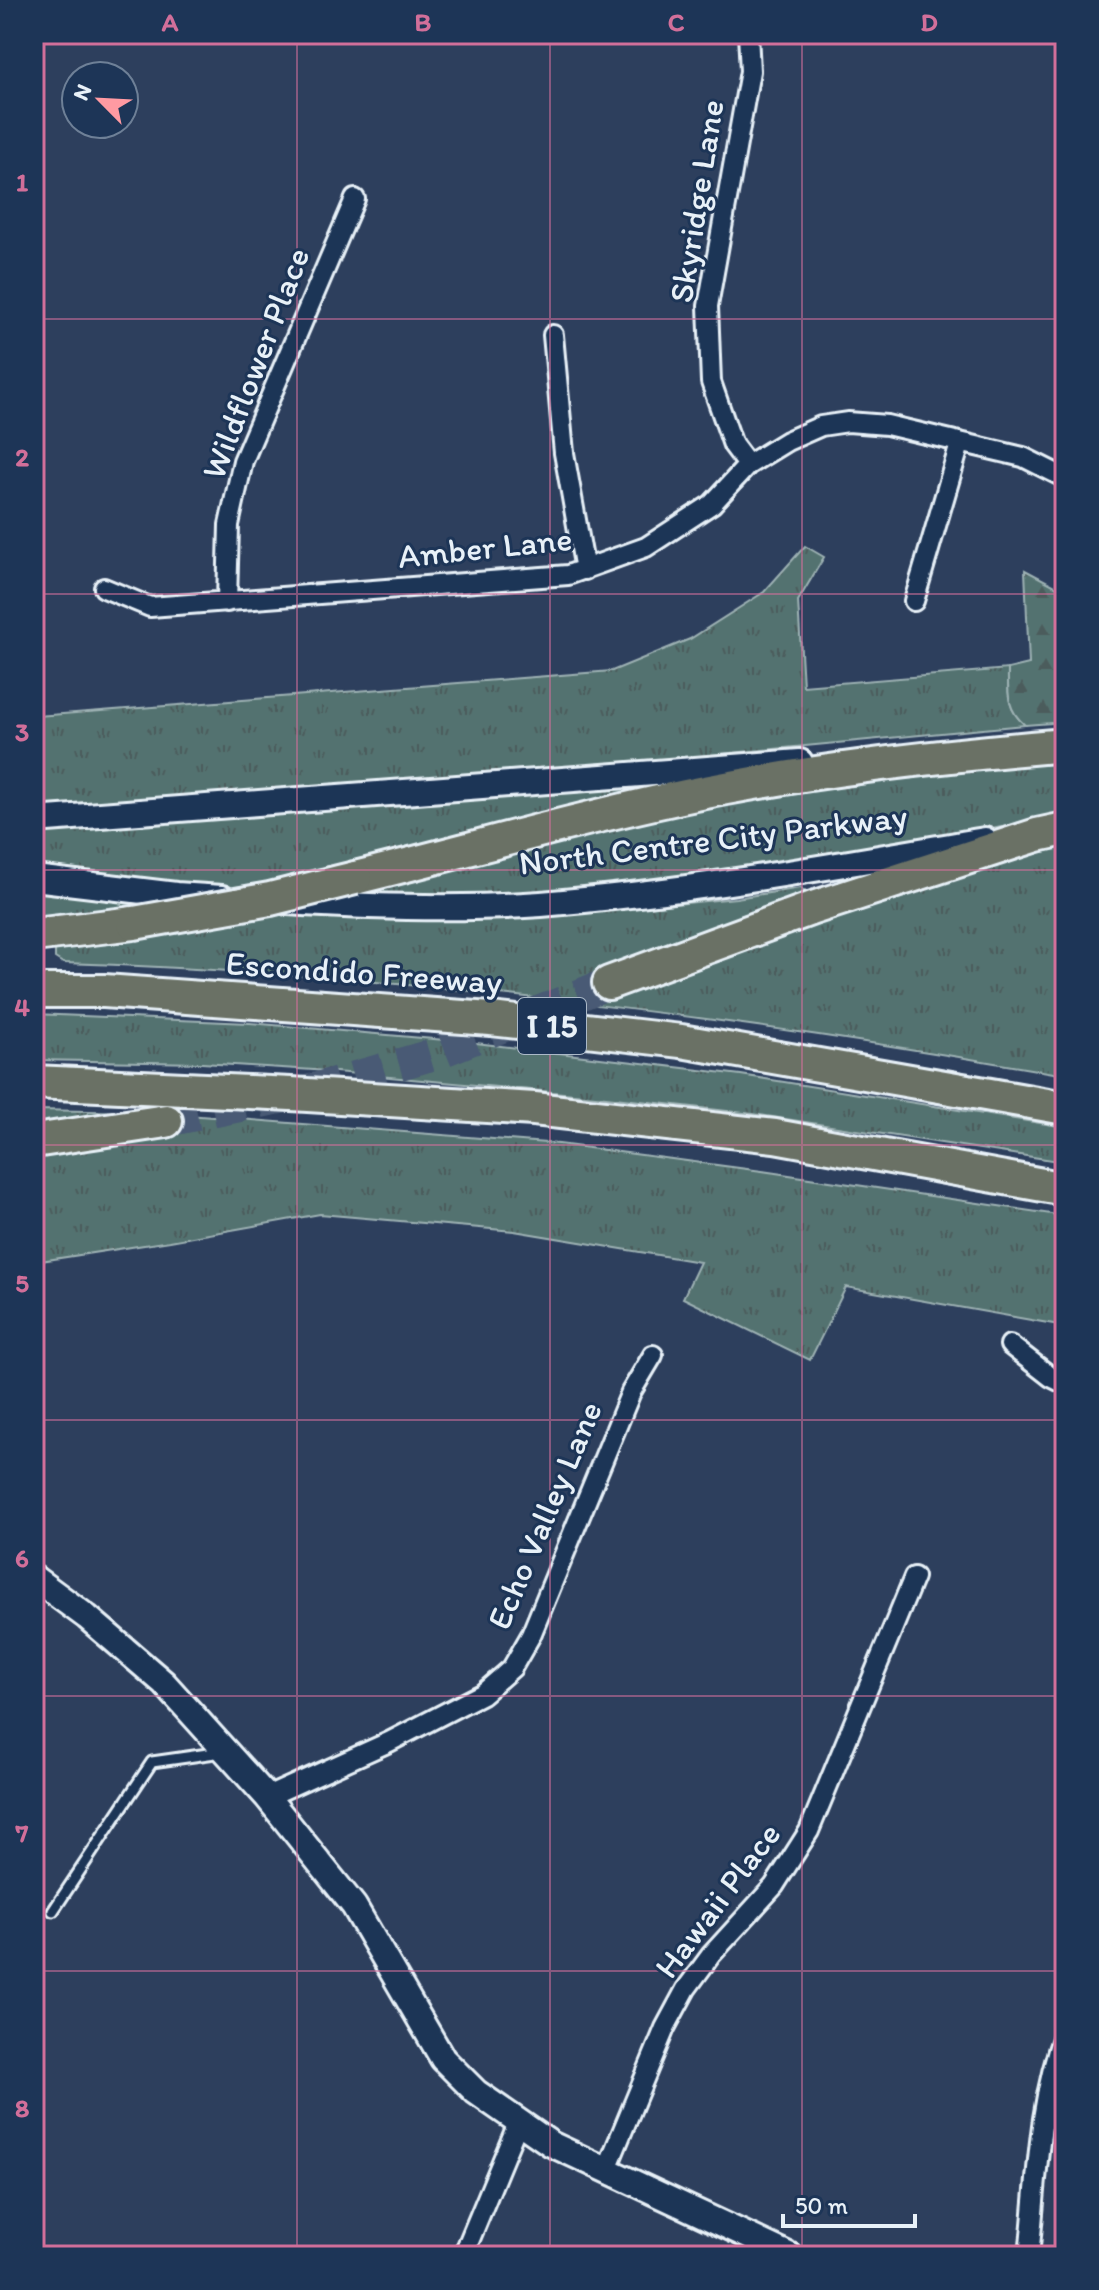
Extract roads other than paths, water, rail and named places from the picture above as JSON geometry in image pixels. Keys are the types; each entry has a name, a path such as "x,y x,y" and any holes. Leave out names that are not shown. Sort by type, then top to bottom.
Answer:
{"highway":[{"name":"North Centre City Parkway","path":"959,754 1065,745"},
{"path":"34,935 134,923 270,899 689,795 776,779 959,754"},
{"path":"609,983 813,908 1051,832"},
{"name":"Escondido Freeway","path":"34,991 104,991 491,1019 681,1041 1065,1108"},
{"path":"34,1082 534,1109 775,1136 1065,1189"},
{"path":"34,1141 166,1121"}],"main road":[{"name":"North Centre City Parkway","path":"34,820 859,757 959,754"},
{"name":"North Centre City Parkway","path":"34,878 176,895 366,907 538,904 713,885 1007,836 1051,832"},
{"path":"34,1578 87,1617 164,1683 267,1797 354,1906 443,2059 476,2092 551,2144 791,2256"}],"street":[{"name":"Skyridge Lane","path":"748,34 750,71 708,306 711,382 733,445 748,465"},
{"name":"Wildflower Place","path":"227,602 229,525 243,461 355,199"},
{"path":"553,335 564,453 585,570"},
{"name":"Amber Lane","path":"104,588 150,607 568,575 646,547 712,504 748,465 787,441 821,426 848,422 887,425 1023,457 1065,478"},
{"path":"914,601 960,444"},
{"path":"1010,1345 1065,1384"},
{"name":"Echo Valley Lane","path":"267,1797 389,1742 482,1694 512,1668 531,1635 631,1392 653,1355"},
{"name":"Hawaii Place","path":"606,2171 665,2028 686,1989 711,1955 774,1886 809,1831 914,1577"},
{"path":"1029,2256 1043,2124 1053,2063 1065,2030"},
{"path":"463,2256 518,2123"}],"lane":[{"path":"53,1911 152,1762 226,1752"}],"tunnel":[{"path":"166,1121 290,1096 438,1053 609,983"}]}
